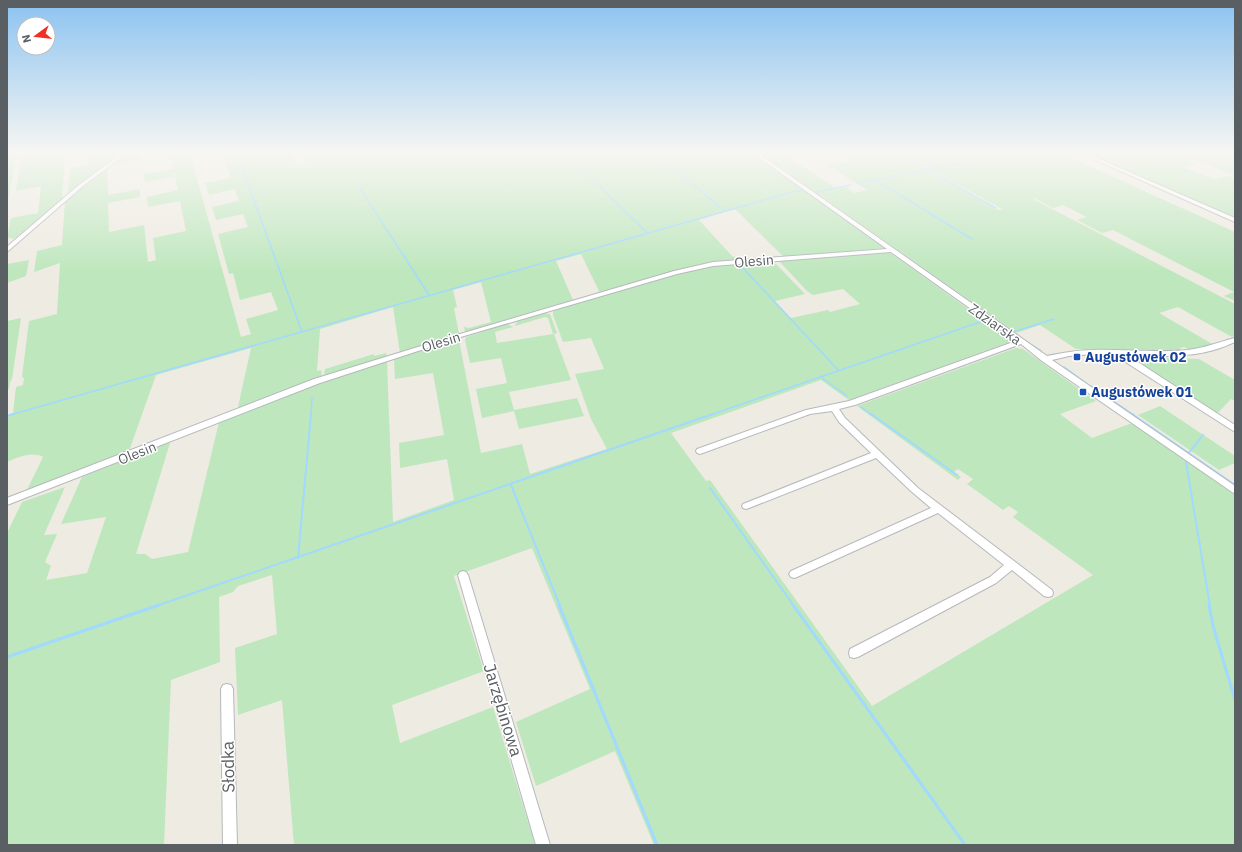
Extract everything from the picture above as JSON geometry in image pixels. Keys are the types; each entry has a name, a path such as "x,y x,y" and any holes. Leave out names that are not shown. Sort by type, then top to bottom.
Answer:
{"street":[{"path":"7,250 21,235 37,224 71,194"},
{"name":"Zdziarska","path":"812,194 1020,342 1235,491"},
{"path":"1175,194 1235,220"},
{"name":"Olesin","path":"7,502 317,382 448,339 676,272 713,264 892,250"},
{"path":"1045,359 1084,352 1186,354 1218,348 1235,340"},
{"path":"700,451 810,412 834,408 1020,342"},
{"path":"1119,352 1130,361 1235,429"},
{"path":"834,408 842,420 915,490 1048,593"},
{"path":"746,506 877,454"},
{"path":"794,574 939,508"},
{"path":"854,653 993,580 1011,565"},
{"name":"Jarzębinowa","path":"463,575 543,845"},
{"name":"Słodka","path":"227,689 230,845"}],"green space":[{"path":"7,194 9,194 7,205"},
{"path":"40,194 62,194 62,200 14,239 7,237 11,218 38,213"},
{"path":"74,194 108,194 108,195 140,194 140,197 108,203 109,232 144,225 148,262 156,260 153,238 186,231 180,201 148,207 147,197 161,194 201,194 241,337 251,334 246,319 278,310 271,292 240,300 233,273 229,274 218,234 248,227 243,214 216,220 212,207 239,201 237,194 810,194 885,248 784,257 735,209 699,220 732,256 743,260 685,268 600,293 581,254 556,261 573,300 465,332 464,327 469,328 491,322 481,282 453,290 457,307 454,308 459,334 400,353 393,307 320,329 317,371 321,370 322,377 243,409 238,407 251,348 156,375 128,454 26,492 43,457 39,455 30,455 7,462 7,415 13,413 16,387 23,385 24,378 22,377 29,321 57,314 60,263 34,272 37,251 62,245 65,201"},
{"path":"817,194 968,194 998,210 1002,209 974,194 1150,194 1235,232 1235,301 1224,296 1234,292 1113,230 1102,233 1077,220 1087,217 1063,205 1053,208 1034,198 1033,199 1235,304 1235,335 1232,337 1178,307 1159,313 1214,345 1190,350 1184,347 1180,348 1181,351 1157,352 1076,349 1040,325 1016,333"},
{"path":"1178,194 1235,194 1235,219"},
{"path":"884,252 892,254 1003,334 1010,342 849,400 821,380 671,433 706,481 710,480 872,706 1093,575 1013,517 1018,512 1009,506 1003,510 967,484 973,479 958,469 954,472 961,477 958,480 857,406 1016,348 1023,349 1096,401 1060,414 1092,438 1132,423 1235,495 1235,845 654,845 615,751 536,786 516,722 590,689 532,548 454,576 484,671 392,705 400,743 493,707 535,845 294,845 282,700 238,715 235,648 277,634 272,575 238,586 233,592 219,597 220,662 171,680 164,845 7,845 7,533 22,502 65,487 44,535 57,534 45,562 51,566 46,580 87,573 106,517 61,524 82,477 164,443 170,443 136,554 145,554 152,559 188,552 219,422 349,373 387,361 393,522 454,500 447,459 400,468 399,443 444,435 433,373 395,379 394,359 455,339 459,340 481,453 522,444 530,474 607,449 591,419 575,374 604,369 591,338 563,342 553,315 556,308 704,267 770,261 776,264 805,294 775,301 791,318 828,310 830,312 860,304 843,289 813,295 807,291 780,262 782,260"},
{"path":"29,260 26,276 7,283 7,264"},
{"path":"544,313 550,314 557,333 554,334 571,380 509,392 514,410 577,398 584,416 519,429 514,411 482,418 476,389 507,383 501,358 470,363 465,340 466,337 507,324 513,327 495,332 497,343 553,334 548,318 545,317 515,326 519,320"},
{"path":"21,318 12,379 9,389 7,389 7,321"},
{"path":"386,353 387,356 331,375 324,375 325,369 374,354 374,356"},
{"path":"1127,356 1199,359 1235,380 1235,401 1231,399 1217,414"},
{"path":"1160,406 1235,456 1235,463 1219,470 1138,415"}],"waterway":[{"path":"252,194 302,332"},
{"path":"363,194 429,295"},
{"path":"607,194 647,233"},
{"path":"704,194 725,211"},
{"path":"302,332 786,194"},
{"path":"810,194 882,246"},
{"path":"898,194 972,239"},
{"path":"970,194 996,208"},
{"path":"742,267 839,371"},
{"path":"1015,334 1013,332 1054,319"},
{"path":"839,371 983,321"},
{"path":"10,415 302,332"},
{"path":"1025,341 1041,351"},
{"path":"1064,367 1086,383"},
{"path":"710,415 839,371"},
{"path":"822,378 847,396"},
{"path":"1091,386 1107,397"},
{"path":"311,415 312,398"},
{"path":"1112,400 1134,415"},
{"path":"861,407 872,415"},
{"path":"7,416 14,414"},
{"path":"298,557 311,414"},
{"path":"298,557 713,414"},
{"path":"871,414 957,475"},
{"path":"1132,414 1189,453"},
{"path":"1189,453 1203,435"},
{"path":"1189,453 1235,485"},
{"path":"1186,462 1210,606"},
{"path":"511,485 560,606"},
{"path":"710,488 794,606"},
{"path":"156,606 298,557"},
{"path":"7,657 159,605"},
{"path":"559,605 657,845"},
{"path":"793,605 965,845"},
{"path":"1209,605 1213,626 1235,700"}],"place":[{"name":"Augustówek 02","path":"1077,357"},
{"name":"Augustówek 01","path":"1083,392"}]}
